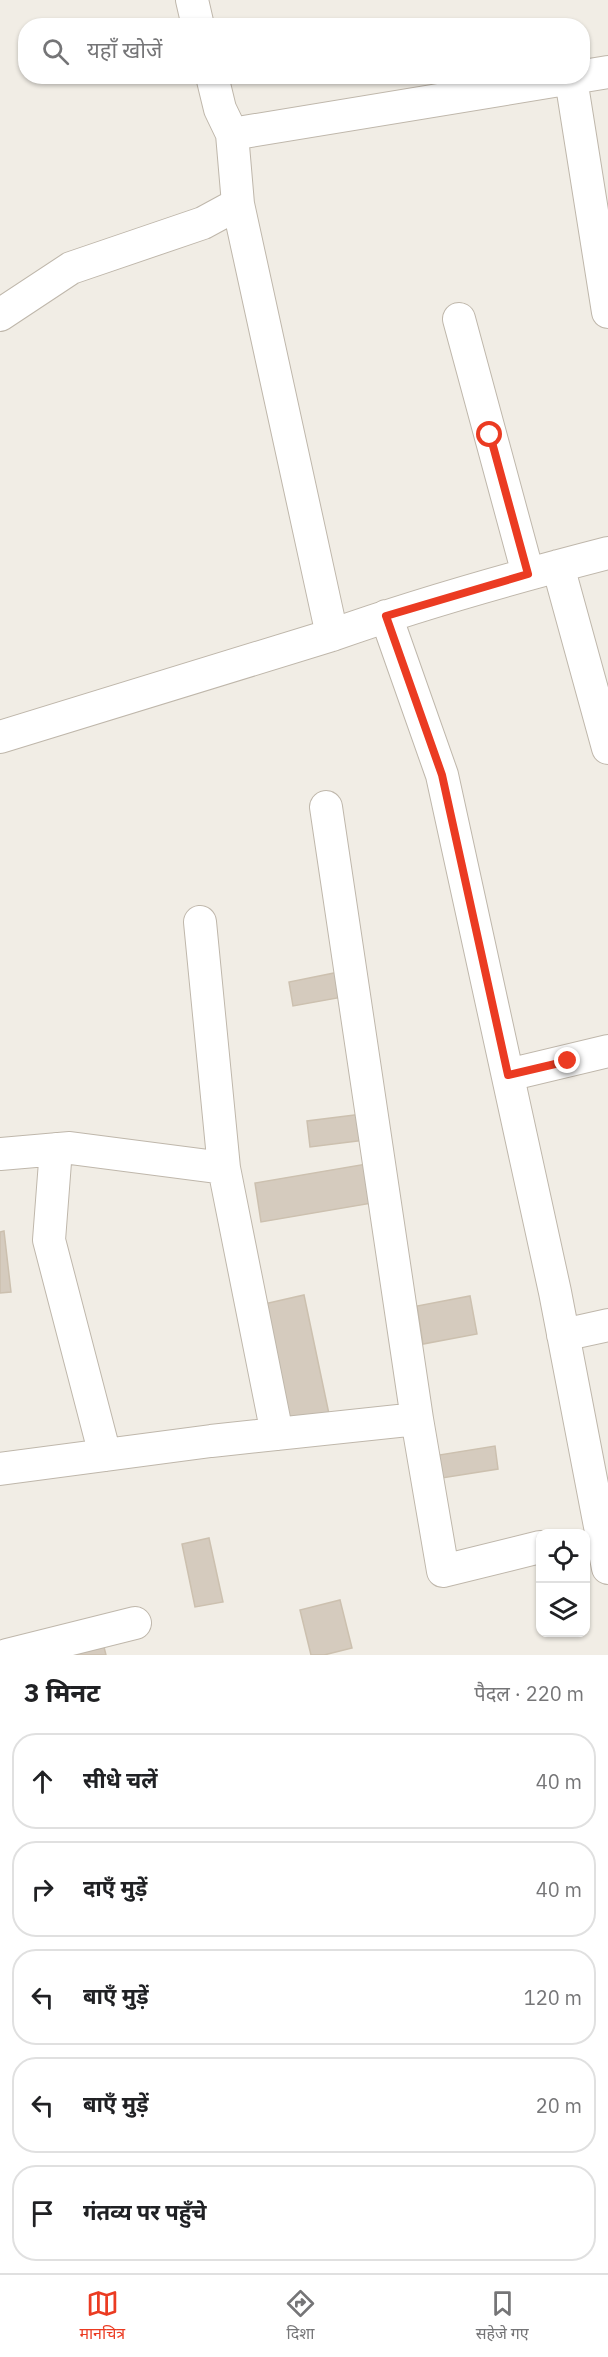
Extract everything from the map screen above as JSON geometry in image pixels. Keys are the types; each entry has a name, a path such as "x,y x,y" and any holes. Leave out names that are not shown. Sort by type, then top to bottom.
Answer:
{"street":[{"path":"192,0 196,18"},
{"path":"590,75 608,72"},
{"path":"214,84 220,109 232,134 238,204 332,635"},
{"path":"232,134 524,84"},
{"path":"572,84 608,312"},
{"path":"0,315 71,268 203,224 238,204"},
{"path":"459,319 528,574"},
{"path":"0,737 332,635 386,616 608,553"},
{"path":"558,566 608,748"},
{"path":"386,616 442,775 563,1335 601,1545"},
{"path":"326,807 417,1419 443,1571 536,1548"},
{"path":"200,922 224,1168 277,1434"},
{"path":"508,1075 608,1051"},
{"path":"0,1154 70,1148 224,1168"},
{"path":"56,1149 49,1240 105,1455"},
{"path":"563,1335 608,1325"},
{"path":"0,1469 417,1419"},
{"path":"7,1655 135,1623"}],"building":[{"path":"349,970 354,995 293,1006 289,982"},
{"path":"370,1113 373,1139 310,1147 307,1121"},
{"path":"378,1162 384,1201 261,1222 255,1183"},
{"path":"4,1231 11,1292 0,1293 0,1232"},
{"path":"304,1295 329,1414 289,1423 264,1304"},
{"path":"470,1296 477,1334 423,1344 417,1306"},
{"path":"495,1446 498,1469 442,1478 439,1455"},
{"path":"209,1538 223,1602 195,1607 182,1544"},
{"path":"340,1600 352,1648 324,1655 311,1655 300,1610"},
{"path":"104,1647 106,1655 73,1655"}],"route":[{"path":"490,435 528,574 386,616 442,775 508,1075 568,1061"}]}
